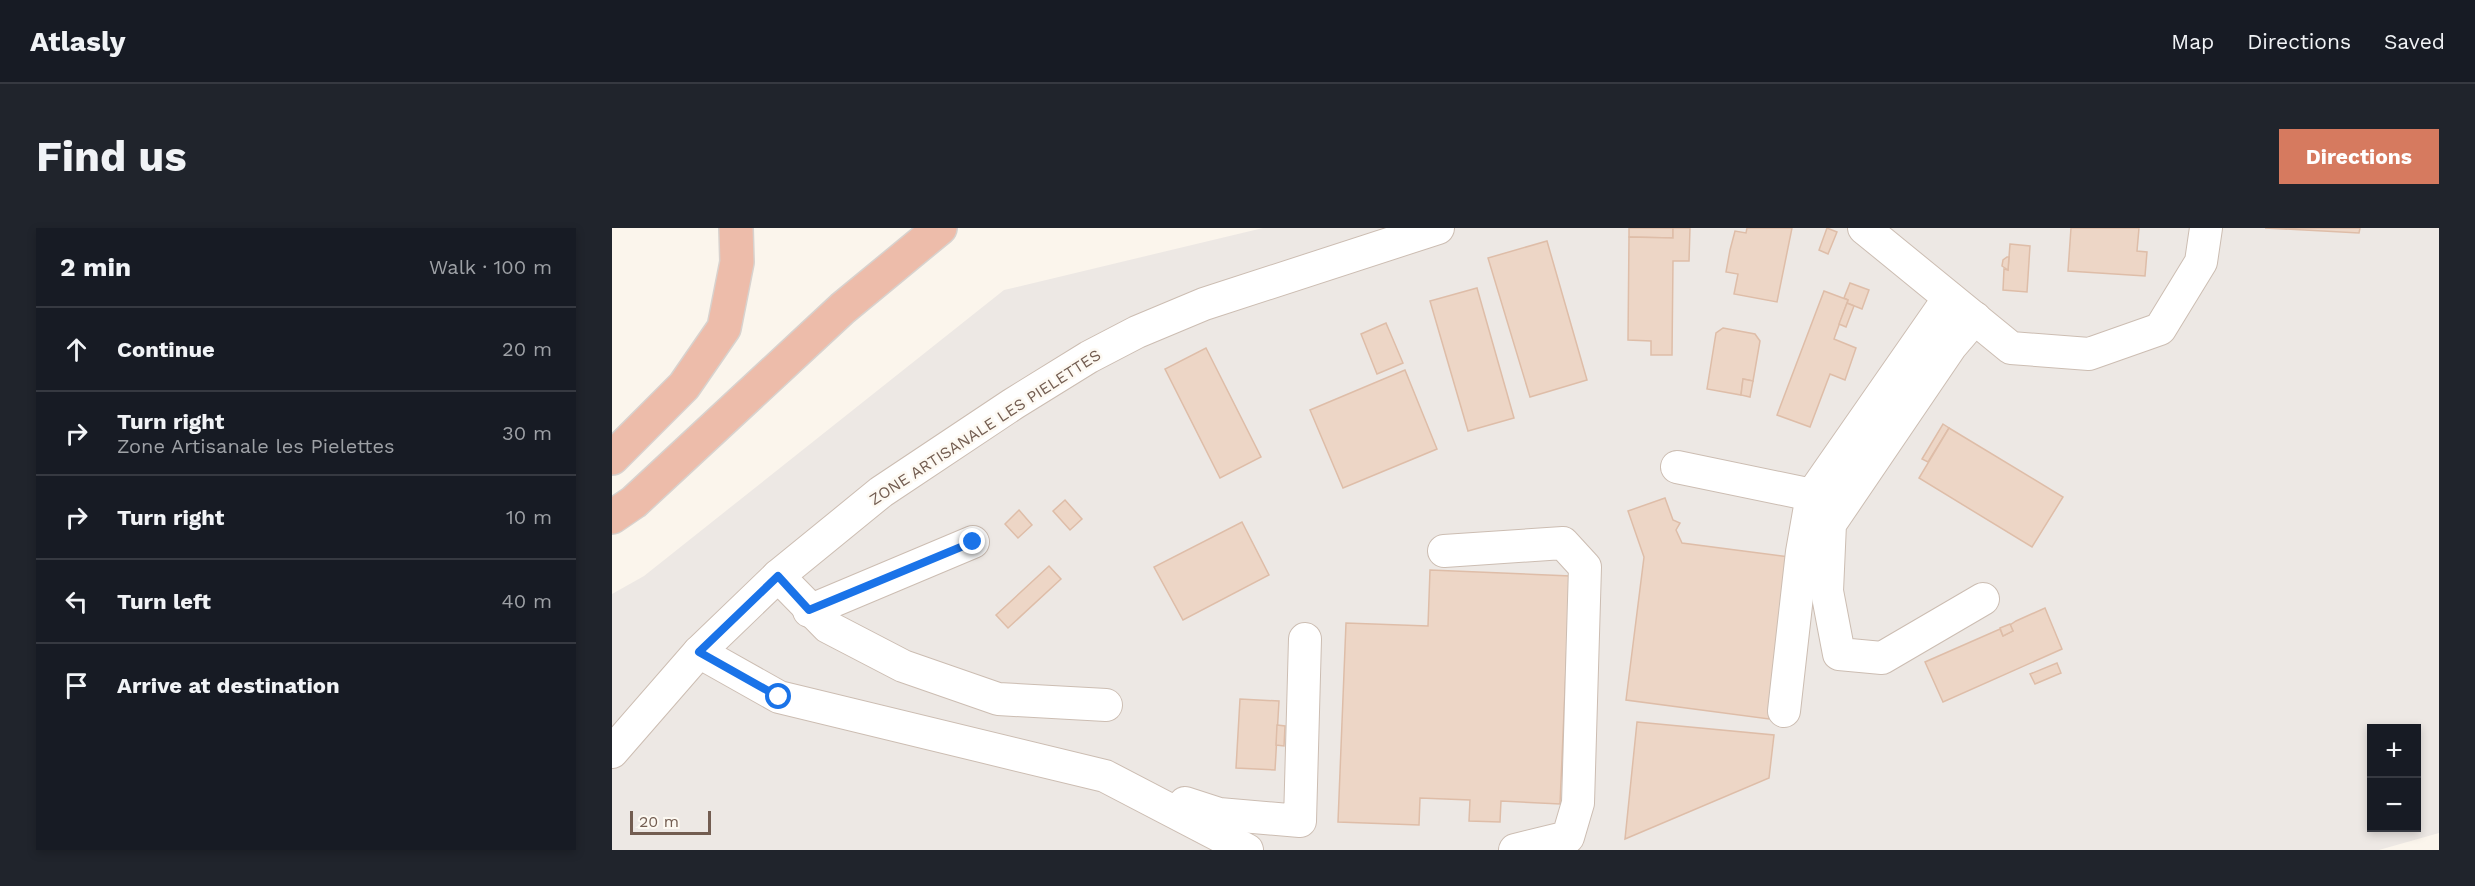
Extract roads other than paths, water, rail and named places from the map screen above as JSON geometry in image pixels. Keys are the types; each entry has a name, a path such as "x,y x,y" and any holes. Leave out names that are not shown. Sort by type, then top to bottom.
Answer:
{"highway":[{"path":"612,458 684,386 724,328 737,262 736,228"},
{"path":"612,517 634,502 843,308 940,228"}],"street":[{"name":"ZONE ARTISANALE LES PIELETTES","path":"612,752 699,652 778,576 881,492 1013,404 1137,332 1204,304 1438,228"},
{"path":"1864,228 2011,348 2090,354 2160,329 2201,262 2206,228"},
{"path":"1784,711 1802,552 1812,495 1949,298"},
{"path":"1975,318 1951,346 1830,524 1827,591 1839,654 1882,658 1983,599"},
{"path":"1677,467 1812,495"},
{"path":"809,610 973,542"},
{"path":"1444,551 1563,543 1585,567 1578,803 1568,837 1515,850"},
{"path":"778,576 828,627 869,651 903,666 998,699 1106,705"},
{"path":"699,652 779,697 1105,776 1220,814 1300,821 1305,639"},
{"path":"1105,776 1247,850"}]}
